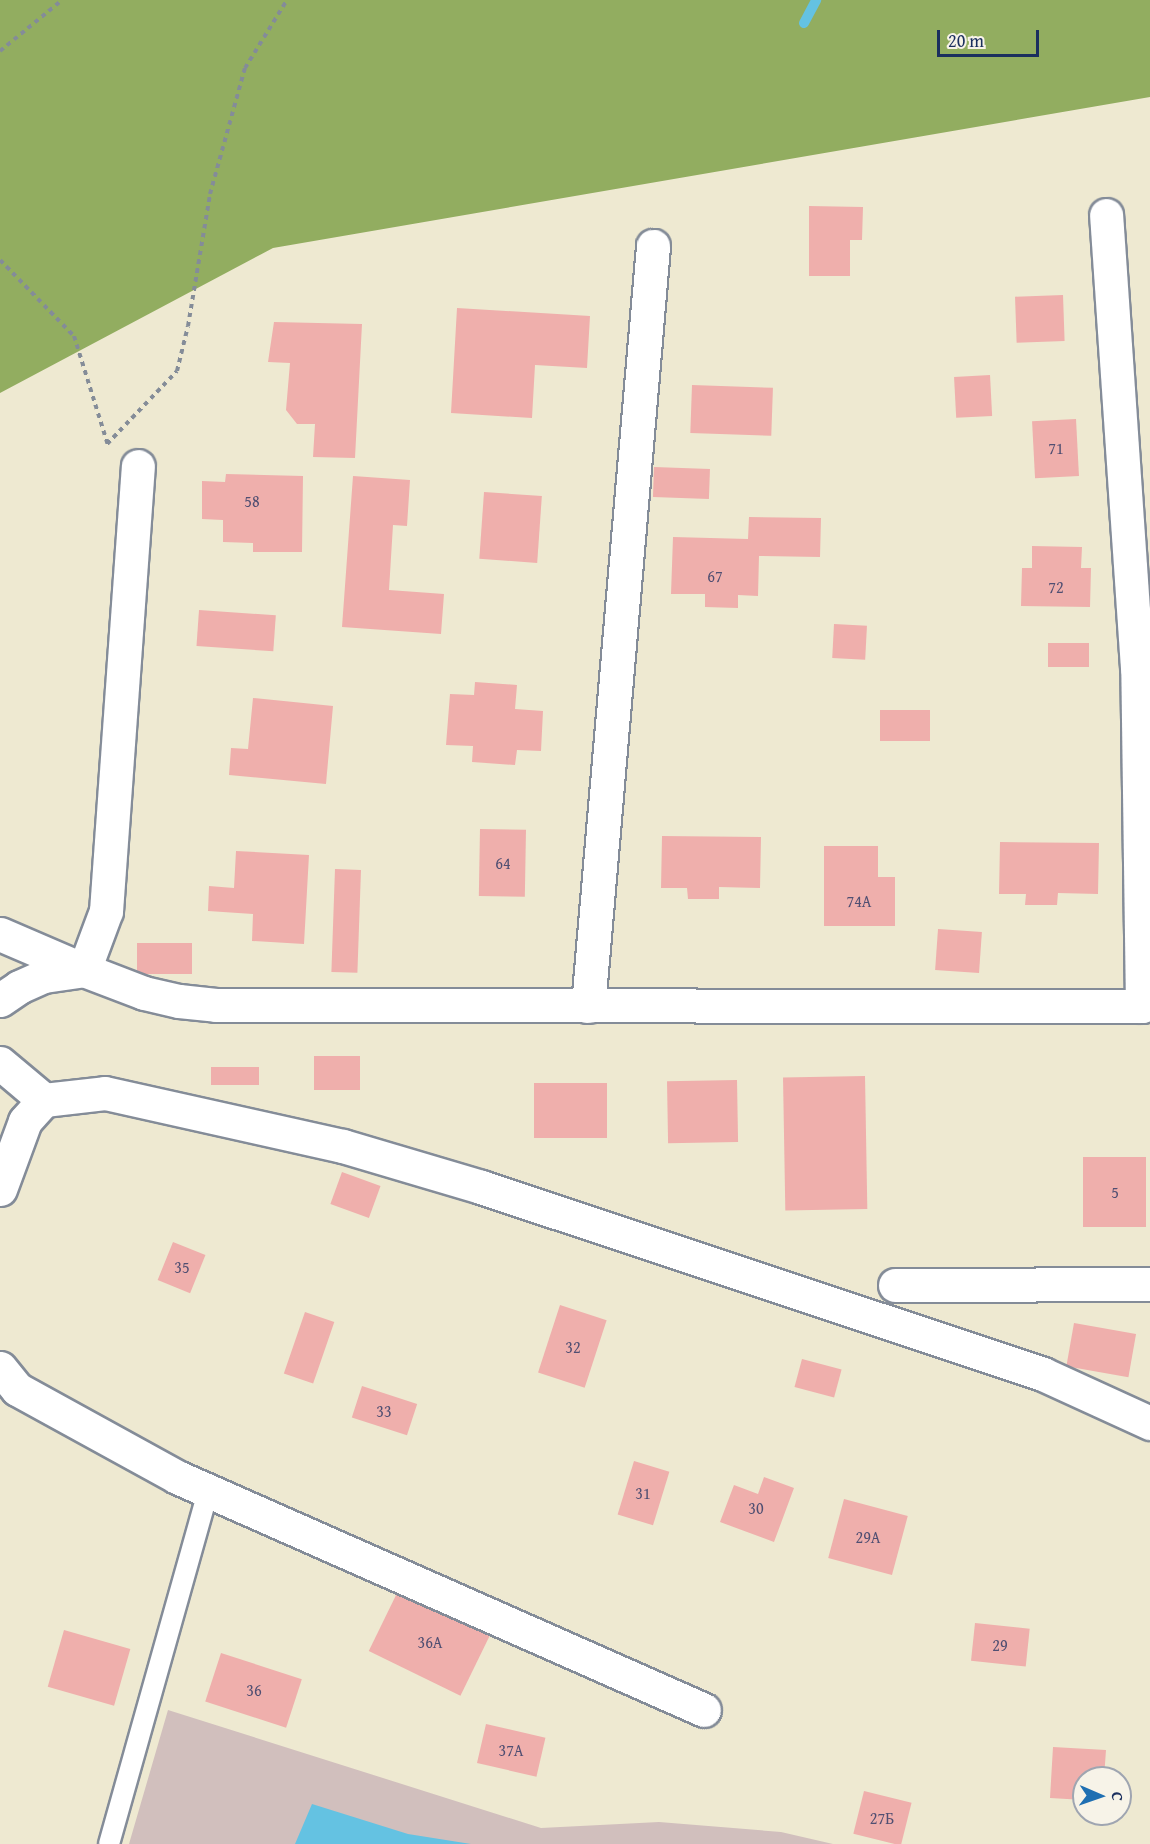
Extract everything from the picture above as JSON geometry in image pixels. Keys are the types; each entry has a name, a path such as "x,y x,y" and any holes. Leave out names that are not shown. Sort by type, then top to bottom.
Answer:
{"street":[{"path":"0,934 144,993 179,1001 216,1005 1142,1006 1143,669 1106,215"},
{"path":"588,1006 653,246"},
{"path":"84,970 106,911 138,466"},
{"path":"0,1000 19,987 44,976 84,970"},
{"path":"0,1063 44,1100"},
{"path":"0,1189 25,1121 44,1100 105,1093 354,1149 482,1187 1042,1374 1150,1423"},
{"path":"895,1285 1150,1284"},
{"path":"0,1368 18,1389 177,1477 704,1710"}],"lane":[{"path":"109,1844 208,1491"}],"path":[{"path":"0,51 62,0"},
{"path":"107,444 177,371 188,326 210,194 245,68 287,0"},
{"path":"0,260 74,336 107,444 138,466"}],"shaded area":[{"path":"168,1710 541,1828 659,1822 781,1832 833,1844 129,1844"}],"green space":[{"path":"0,0 1150,0 1150,97 273,248 0,393"}],"water":[{"path":"312,1804 408,1834 471,1844 295,1844"}],"building":[{"path":"809,206 863,207 862,240 850,240 850,276 809,276"},
{"path":"1063,295 1065,341 1017,343 1015,297"},
{"path":"457,308 590,316 587,368 535,365 532,418 451,413"},
{"path":"274,322 362,324 355,458 313,457 315,424 297,424 286,410 290,363 268,362"},
{"path":"990,375 992,416 956,418 954,377"},
{"path":"692,385 773,388 771,436 690,433"},
{"path":"1076,419 1079,476 1035,478 1032,421"},
{"path":"654,467 710,469 709,499 653,497"},
{"path":"226,474 303,476 302,552 253,552 253,543 223,542 223,520 202,519 202,481 225,482"},
{"path":"353,476 410,480 407,526 393,525 389,590 444,594 441,634 342,627"},
{"path":"484,492 542,496 537,563 479,559"},
{"path":"749,517 821,518 820,557 759,556 758,596 738,595 738,608 705,607 705,594 671,594 673,537 748,539"},
{"path":"1032,546 1082,547 1081,568 1091,568 1090,607 1021,606 1022,568 1032,568"},
{"path":"199,610 276,615 273,651 196,646"},
{"path":"834,624 867,626 865,660 832,658"},
{"path":"1048,643 1089,643 1089,667 1048,667"},
{"path":"475,682 517,685 515,709 543,711 541,751 517,750 515,765 472,762 473,746 446,745 450,694 474,695"},
{"path":"253,698 333,706 326,784 229,775 231,748 248,749"},
{"path":"880,710 930,710 930,741 880,741"},
{"path":"480,829 526,830 525,897 479,896"},
{"path":"662,836 761,837 760,888 719,887 719,899 688,899 687,888 661,888"},
{"path":"1000,842 1099,843 1098,894 1058,893 1057,905 1025,905 1026,894 999,894"},
{"path":"824,846 878,846 878,877 895,877 895,926 824,926"},
{"path":"236,851 309,855 304,944 252,941 253,914 208,911 209,886 234,888"},
{"path":"335,869 361,870 357,973 331,972"},
{"path":"938,929 982,932 979,973 935,970"},
{"path":"137,943 192,943 192,974 137,974"},
{"path":"314,1056 360,1056 360,1090 314,1090"},
{"path":"211,1067 259,1067 259,1085 211,1085"},
{"path":"865,1076 867,1209 785,1210 783,1077"},
{"path":"737,1080 738,1142 668,1143 667,1081"},
{"path":"534,1083 607,1083 607,1138 534,1138"},
{"path":"1083,1157 1146,1157 1146,1227 1083,1227"},
{"path":"342,1172 381,1186 369,1218 330,1204"},
{"path":"173,1242 205,1255 190,1293 158,1280"},
{"path":"560,1305 607,1320 585,1388 538,1373"},
{"path":"305,1312 334,1322 313,1384 284,1373"},
{"path":"1074,1323 1136,1334 1128,1377 1066,1366"},
{"path":"802,1359 842,1370 834,1398 794,1387"},
{"path":"362,1386 417,1404 407,1435 352,1417"},
{"path":"634,1461 669,1472 653,1525 618,1515"},
{"path":"764,1477 794,1488 774,1542 720,1522 734,1485 758,1494"},
{"path":"844,1499 908,1516 892,1575 828,1558"},
{"path":"399,1589 491,1634 460,1696 369,1651"},
{"path":"975,1623 1030,1629 1026,1667 971,1661"},
{"path":"64,1630 130,1649 114,1706 48,1687"},
{"path":"221,1653 302,1679 286,1728 205,1702"},
{"path":"486,1724 545,1738 536,1777 477,1763"},
{"path":"1053,1747 1106,1750 1105,1766 1072,1766 1072,1799 1050,1798"},
{"path":"864,1791 912,1803 901,1844 853,1834"}],"waterway":[{"path":"804,23 816,0"}]}
